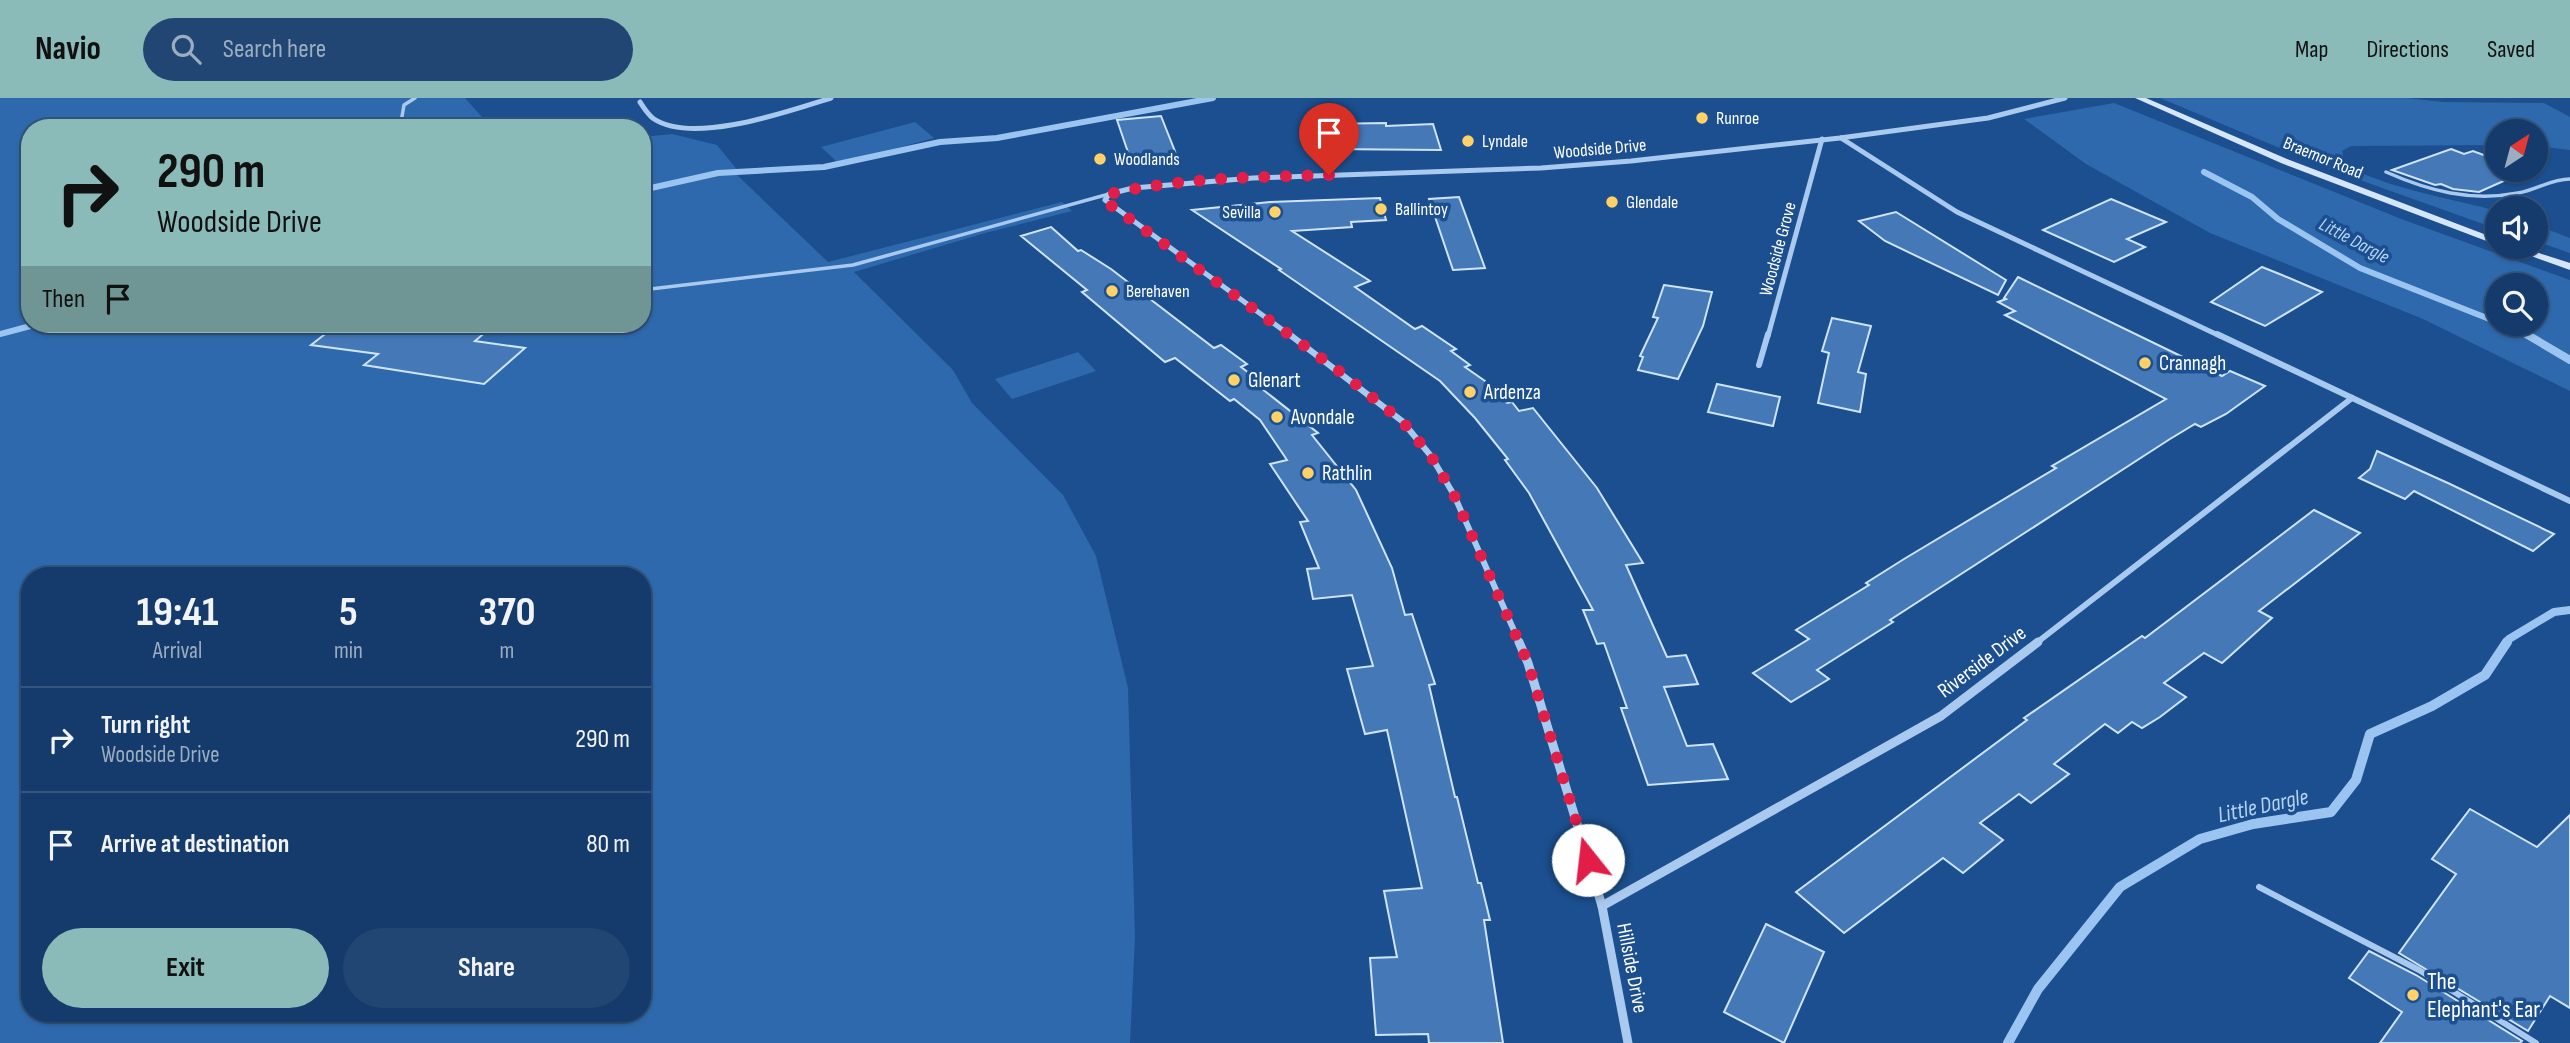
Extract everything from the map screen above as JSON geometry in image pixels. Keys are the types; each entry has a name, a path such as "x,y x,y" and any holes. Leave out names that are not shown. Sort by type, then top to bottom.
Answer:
{"main road":[{"name":"Braemor Road","path":"2139,98 2322,177 2485,238"},
{"path":"2546,259 2570,267"}],"street":[{"path":"640,102 655,121 675,125 721,127 745,123 831,98"},
{"name":"Woodside Drive","path":"1109,194 1133,188 1253,178 1541,168 1840,138 1988,118 2065,98"},
{"path":"1840,138 1957,212 2570,501"},
{"name":"Woodside Grove","path":"1759,365 1786,276 1822,139"},
{"name":"Hillside Drive","path":"1109,194 1105,201 1339,371 1402,421 1431,456 1454,495 1528,663 1602,905 1628,1043"},
{"name":"Riverside Drive","path":"1602,905 1941,716 2184,531 2352,398"}],"lane":[{"path":"402,119 404,105 415,98"},
{"path":"2386,172 2425,190 2459,197 2519,193 2556,178 2570,179"},
{"path":"651,289 853,265 1109,194"},
{"path":"2259,887 2419,970 2536,1043"}],"shaded area":[{"path":"0,98 465,98 484,119 21,119 21,333 651,333 651,136 672,134 717,145 739,172 737,175 828,262 1062,202 1072,211 985,233 854,272 953,370 972,403 1063,495 1096,556 1128,688 1135,937 1130,1043 0,1043"},
{"path":"2160,98 2407,98 2443,102 2544,103 2570,117 2570,150 2548,147 2548,119 2485,119 2485,145 2351,146 2342,151 2346,166 2364,174 2401,187 2485,208 2485,225 2332,170"},
{"path":"2114,103 2404,220 2485,249 2485,259 2512,259 2570,280 2570,391 2423,319 2210,233 2086,164 2024,119"},
{"path":"915,122 934,138 839,164 821,147"},
{"path":"2548,230 2570,238 2570,253 2548,245"},
{"path":"1078,352 1096,371 1012,399 995,379"}],"building":[{"path":"1161,116 1178,159 1175,163 1132,164 1117,120"},
{"path":"1386,123 1386,126 1433,124 1441,150 1327,149 1323,124"},
{"path":"2451,149 2464,154 2473,151 2485,156 2485,182 2501,182 2479,192 2435,185 2392,170"},
{"path":"1459,197 1485,268 1453,270 1429,199"},
{"path":"1380,198 1386,220 1351,222 1352,227 1292,231 1370,281 1355,287 1415,329 1422,326 1456,349 1451,351 1470,365 1465,367 1485,381 1507,403 1512,402 1519,411 1533,408 1597,488 1643,563 1626,565 1667,657 1686,655 1698,684 1664,687 1687,746 1713,744 1728,779 1648,785 1621,708 1627,708 1604,643 1597,644 1583,610 1593,610 1529,493 1505,460 1508,459 1475,418 1440,381 1192,210 1270,202"},
{"path":"2111,199 2166,222 2127,239 2145,247 2114,262 2043,230"},
{"path":"1896,212 2006,280 1998,295 1885,241 1859,221"},
{"path":"1051,227 1078,251 1081,250 1111,269 1214,348 1221,345 1247,364 1241,367 1266,386 1261,388 1318,433 1312,435 1356,490 1392,568 1405,615 1412,614 1435,684 1429,685 1455,797 1490,920 1484,920 1503,1043 1429,1043 1428,1034 1376,1035 1370,958 1397,957 1384,891 1422,888 1387,730 1365,734 1347,669 1373,666 1352,595 1313,599 1307,569 1319,568 1300,522 1308,521 1270,464 1287,460 1260,420 1234,399 1230,401 1175,358 1165,362 1082,292 1087,290 1021,236"},
{"path":"2262,267 2322,292 2265,326 2211,302"},
{"path":"2018,277 2222,376 2230,371 2265,386 2226,414 2201,427 2195,424 2170,439 1890,620 1893,622 1817,670 1829,679 1791,702 1753,673 1809,639 1796,630 1869,585 1866,583 1904,559 2056,468 2052,466 2166,399 2005,315 2015,311 1998,302 2006,299 2004,298"},
{"path":"1664,285 1712,292 1703,326 1678,379 1638,370 1643,357 1640,356 1658,318 1653,317"},
{"path":"1832,318 1871,326 1858,372 1866,374 1860,412 1818,403 1829,353 1822,351"},
{"path":"326,333 484,333 475,341 525,348 484,384 364,365 378,354 311,345"},
{"path":"1717,384 1780,397 1773,426 1708,412"},
{"path":"2377,451 2554,534 2533,551 2414,491 2405,499 2359,478 2370,469"},
{"path":"2314,510 2360,533 2259,611 2272,618 2222,663 2204,653 2164,683 2186,697 2160,717 2142,728 2132,722 2118,733 2105,724 2054,764 2069,774 2031,803 2019,794 1980,823 2003,840 1963,873 1943,858 1844,933 1796,892 2027,720 2024,718 2142,636 2145,638"},
{"path":"2470,809 2537,847 2570,815 2570,1008 2550,996 2528,1031 2399,953 2456,874 2432,859"},
{"path":"1766,924 1824,952 1784,1043 1724,1012"},
{"name":"The Elephant's Ear","path":"2369,951 2416,975 2522,1041 2380,1043 2402,1012 2349,978"}],"waterway":[{"path":"651,188 718,173 824,167 940,142 997,138 1213,98"},
{"name":"Little Dargle","path":"2204,172 2252,197 2278,219 2360,268 2485,317"},
{"path":"0,334 21,328"},
{"name":"Little Dargle","path":"2529,336 2570,360"},
{"name":"Little Dargle","path":"2506,644 2509,639 2554,612 2570,610"},
{"name":"Little Dargle","path":"2008,1043 2038,989 2120,887 2200,839 2253,824 2331,812 2356,780 2370,734 2432,706 2485,675 2507,642"}],"place":[{"name":"Runroe","path":"1702,118"},
{"name":"Lyndale","path":"1468,141"},
{"name":"Woodlands","path":"1100,159"},
{"name":"Glendale","path":"1612,202"},
{"name":"Ballintoy","path":"1381,209"},
{"name":"Sevilla","path":"1275,212"},
{"name":"Berehaven","path":"1112,291"},
{"name":"Crannagh","path":"2145,363"},
{"name":"Glenart","path":"1234,380"},
{"name":"Ardenza","path":"1470,392"},
{"name":"Avondale","path":"1277,417"},
{"name":"Rathlin","path":"1308,473"},
{"name":"The Elephant's Ear","path":"2413,995"}],"route":[{"path":"1329,175 1133,188 1109,194 1105,201 1339,371 1402,421 1431,456 1454,495 1528,663 1588,860"}]}
